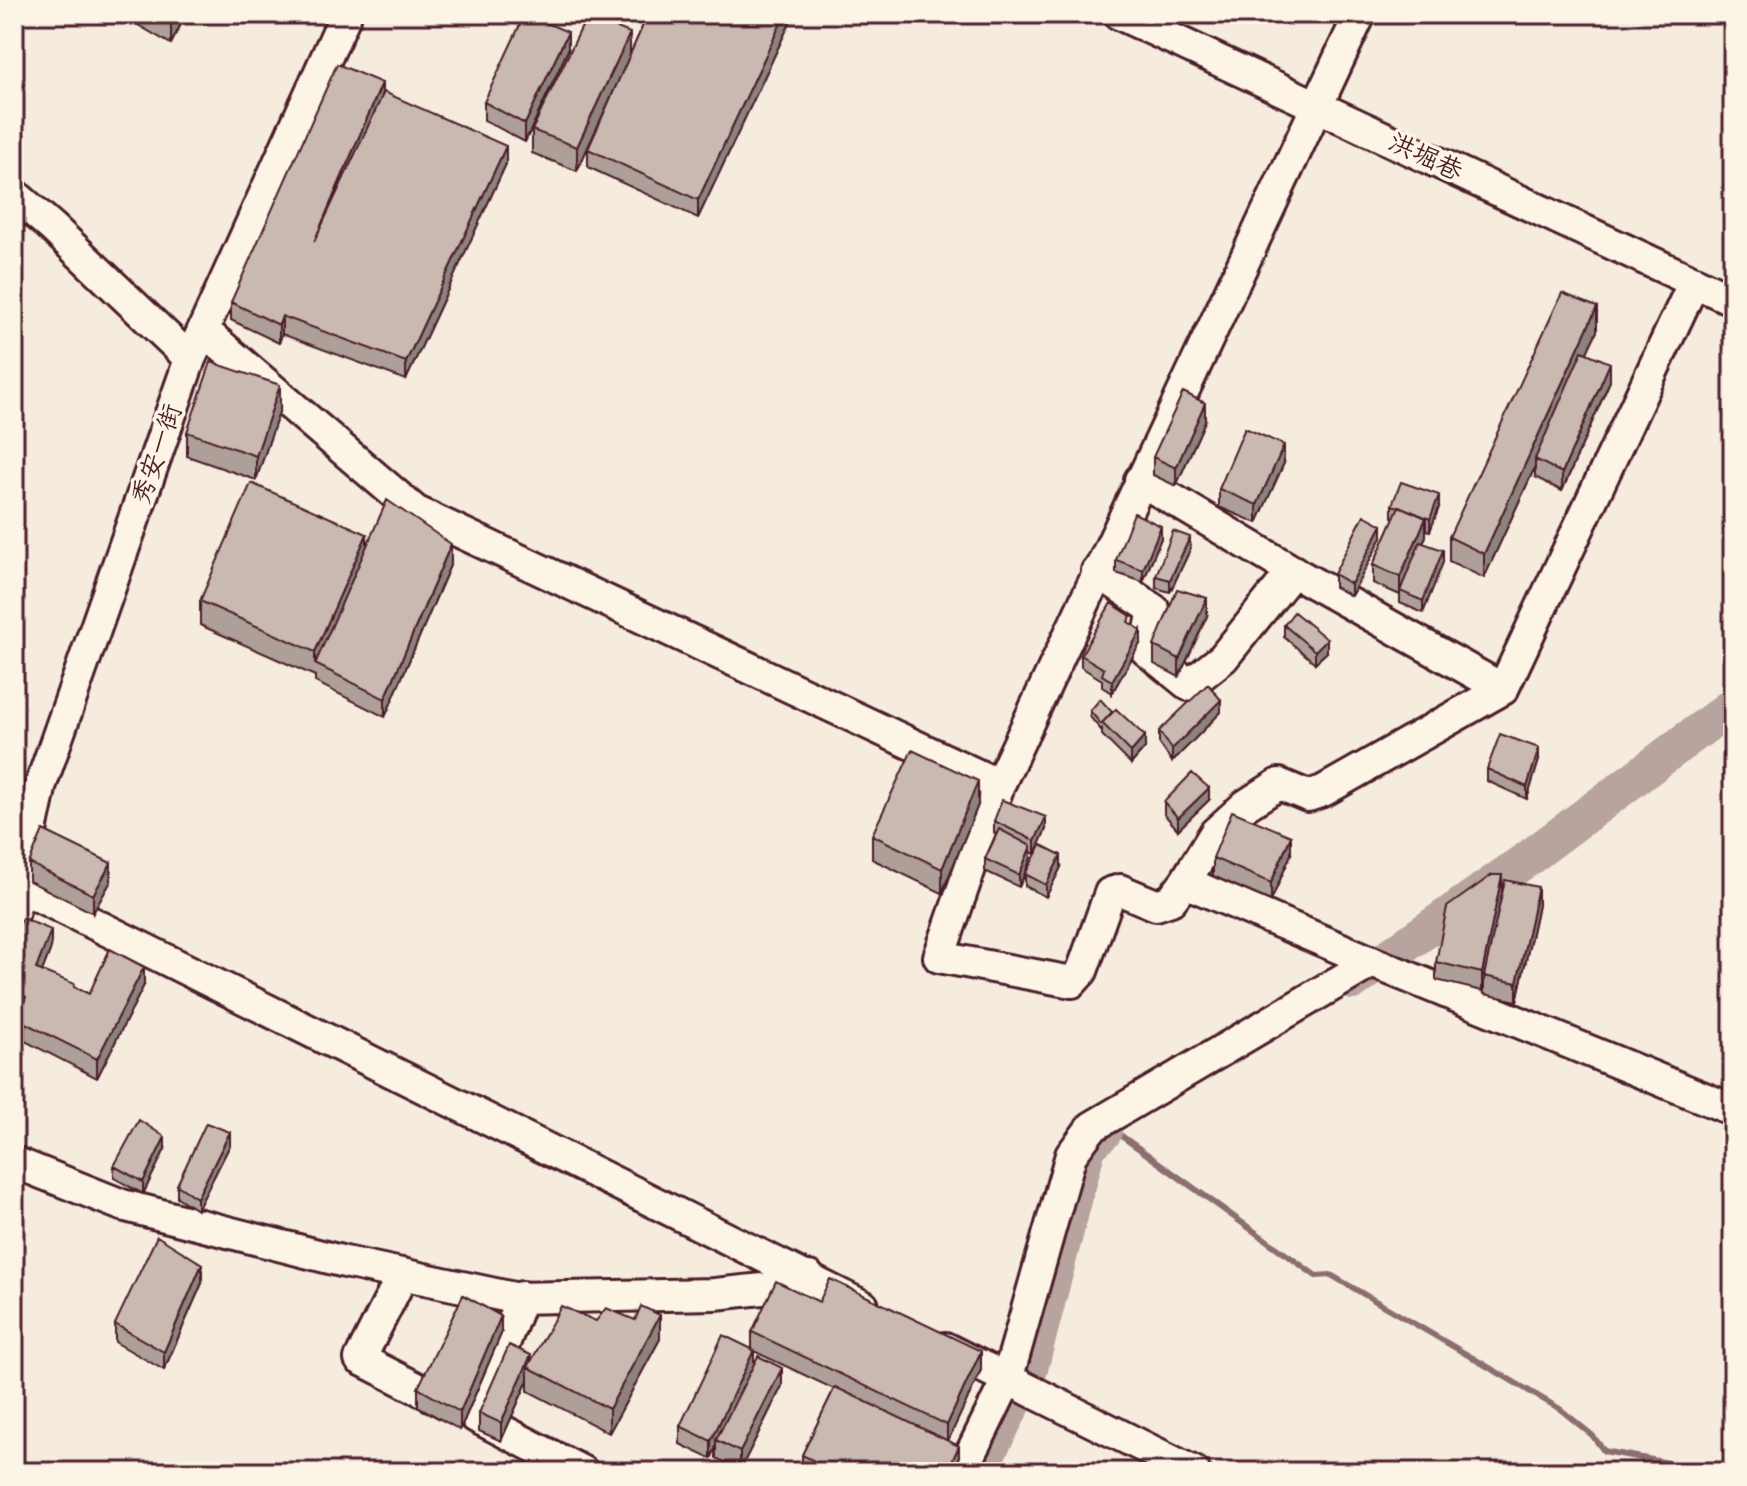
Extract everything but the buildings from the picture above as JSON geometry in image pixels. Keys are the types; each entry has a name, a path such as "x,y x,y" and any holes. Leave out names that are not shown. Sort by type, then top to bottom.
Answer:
{"street":[{"name":"秀安一街","path":"16,894 41,784 190,359 346,14"},
{"name":"洪堀巷","path":"1119,14 1733,300"},
{"path":"1360,14 999,785 939,957 1072,982 1082,971 1110,893 1120,890 1156,905 1171,900 1215,833 1246,805 1279,784 1308,796 1323,791 1503,689 1694,282"},
{"path":"14,194 190,359"},
{"path":"203,330 415,511 999,785"},
{"path":"1140,480 1293,571 1503,689"},
{"path":"1097,571 1154,610 1146,650 1189,685 1223,658 1293,571"},
{"path":"1185,882 1733,1110"},
{"path":"16,894 68,913 894,1321"},
{"path":"962,1472 1007,1380 1071,1155 1092,1127 1372,962"},
{"path":"14,1162 122,1205 240,1237 522,1297 715,1294 773,1288 809,1277"},
{"path":"403,1274 360,1359 583,1472"},
{"path":"476,1417 522,1297"},
{"path":"922,1336 1194,1472"}],"waterway":[{"path":"1353,982 1530,857 1733,705"},
{"path":"1109,1127 1316,1276 1331,1275 1560,1409 1592,1435 1604,1451 1717,1472"},
{"path":"978,1472 1028,1376 1088,1147 1104,1132"}]}
